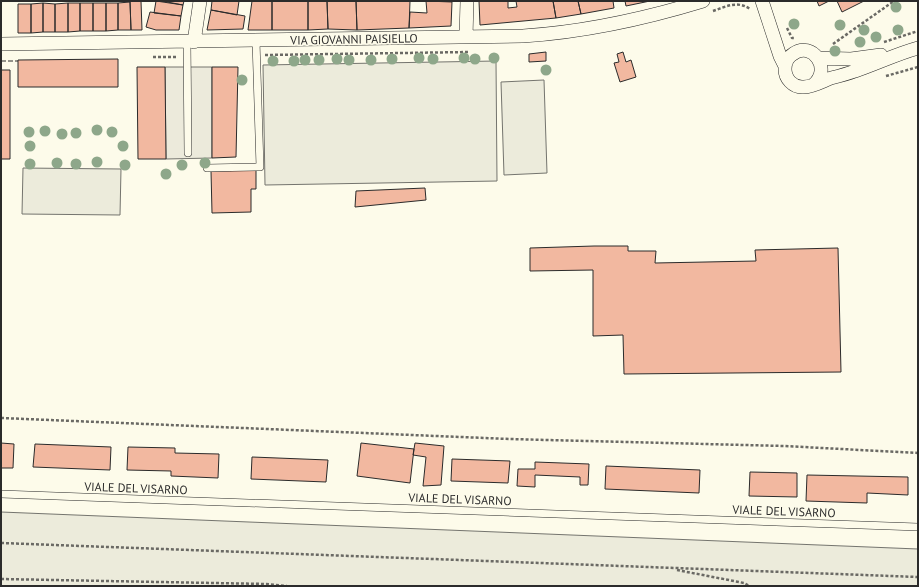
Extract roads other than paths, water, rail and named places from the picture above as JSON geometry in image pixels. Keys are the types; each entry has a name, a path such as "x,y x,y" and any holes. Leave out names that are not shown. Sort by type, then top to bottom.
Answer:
{"street":[{"path":"190,42 200,1"},
{"path":"466,37 467,1"},
{"name":"VIA GIOVANNI PAISIELLO","path":"1,44 522,36 584,29 643,18 703,1"},
{"path":"762,1 780,56 785,66 787,77 794,85 806,87 813,85 915,49"},
{"path":"773,32 799,51"},
{"path":"785,66 789,57 799,51 808,51 817,57 831,60 860,59 915,49"},
{"path":"813,85 818,80 821,73 822,65 817,57"}],"lane":[{"path":"207,168 260,167 256,41"},
{"path":"188,153 190,42"},
{"name":"VIALE DEL VISARNO","path":"1,494 918,527"}]}
